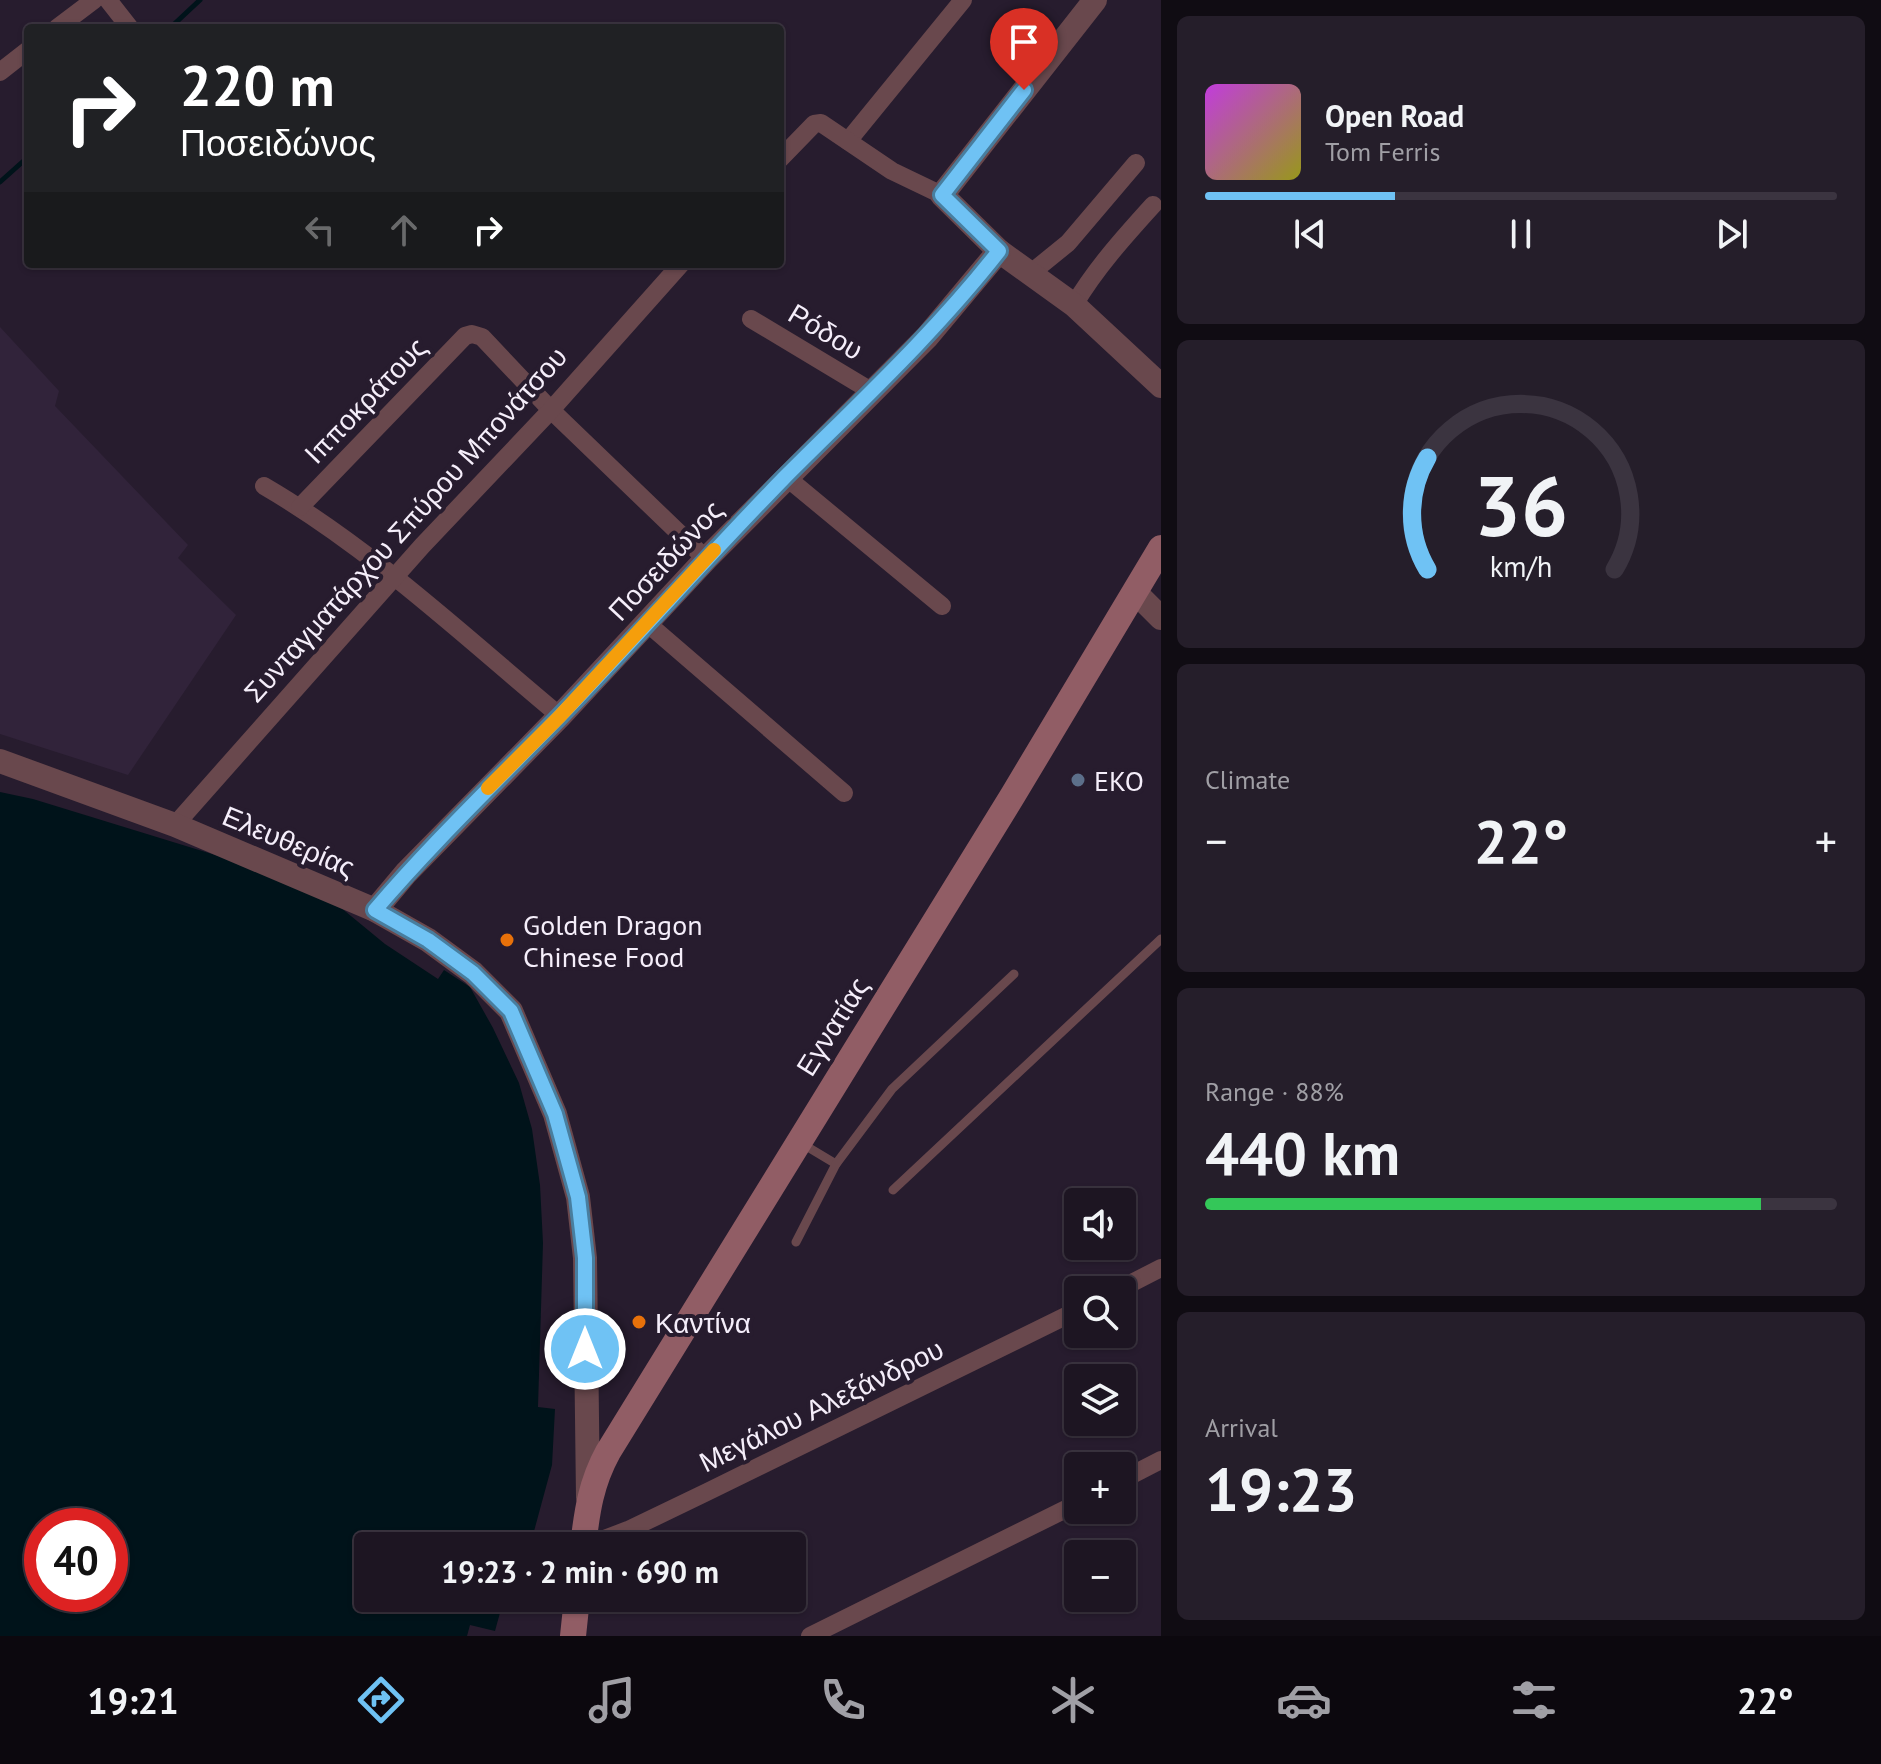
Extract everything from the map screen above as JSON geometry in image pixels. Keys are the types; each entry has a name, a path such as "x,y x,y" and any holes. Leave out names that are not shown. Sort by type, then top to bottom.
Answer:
{"main road":[{"name":"Εγνατίας","path":"585,1532 588,1499 594,1478 621,1429 1005,808 1161,548"},
{"path":"573,1636 576,1612"}],"street":[{"path":"62,24 94,0"},
{"path":"108,0 127,24"},
{"path":"848,141 963,0"},
{"path":"942,195 1095,0"},
{"path":"0,72 24,53"},
{"path":"784,155 814,124 821,123 892,171 942,195 999,251 1074,305 1161,386"},
{"path":"1031,273 1068,243 1136,163"},
{"path":"1074,305 1111,252 1153,205"},
{"name":"Ποσειδώνος","path":"375,910 406,873 560,716 706,559 927,337 999,251"},
{"name":"Συνταγματάρχου Σπύρου Μπονάτσου","path":"175,825 422,546 551,410 677,268"},
{"name":"Ρόδου","path":"751,319 871,391"},
{"name":"Ιπποκράτους","path":"300,507 465,336 472,334 482,337 551,410"},
{"path":"551,410 706,559"},
{"path":"786,477 942,606"},
{"path":"264,486 300,507 395,579 560,716"},
{"path":"1135,592 1161,618"},
{"path":"647,623 844,793"},
{"name":"Ελευθερίας","path":"0,761 175,825 375,910 428,940 462,965 511,1011 555,1114 578,1197 585,1258 588,1499"},
{"path":"1136,1281 1161,1268"},
{"name":"Μεγάλου Αλεξάνδρου","path":"616,1532 693,1498 1064,1317"},
{"path":"1136,1473 1161,1460"},
{"path":"810,1636 1064,1510"}],"lane":[{"path":"893,1190 1161,939"},
{"path":"796,1242 836,1164 892,1089 1014,974"},
{"path":"798,1141 836,1164"}],"shaded area":[{"path":"0,327 59,391 55,406 188,545 178,558 236,615 128,775 0,734"},
{"path":"0,792 33,799 271,872 323,893 385,944 438,979 444,970 470,987 493,1028 519,1083 532,1129 540,1185 543,1243 538,1407 555,1409 552,1465 534,1532 354,1532 354,1612 500,1612 495,1631 470,1625 467,1636 0,1636"}],"waterway":[{"path":"174,24 200,0"},
{"path":"0,182 24,161"}],"slow traffic":[{"path":"488,788 560,716 714,550"}],"place":[{"name":"EKO","path":"1078,780"},
{"name":"Golden Dragon Chinese Food","path":"507,940"},
{"name":"Καντίνα","path":"639,1322"}],"route":[{"path":"585,1349 585,1258 578,1197 555,1114 511,1011 473,973 428,940 375,910 406,873 560,716 706,559 927,337 975,283 999,251 942,195 1024,90"}]}
